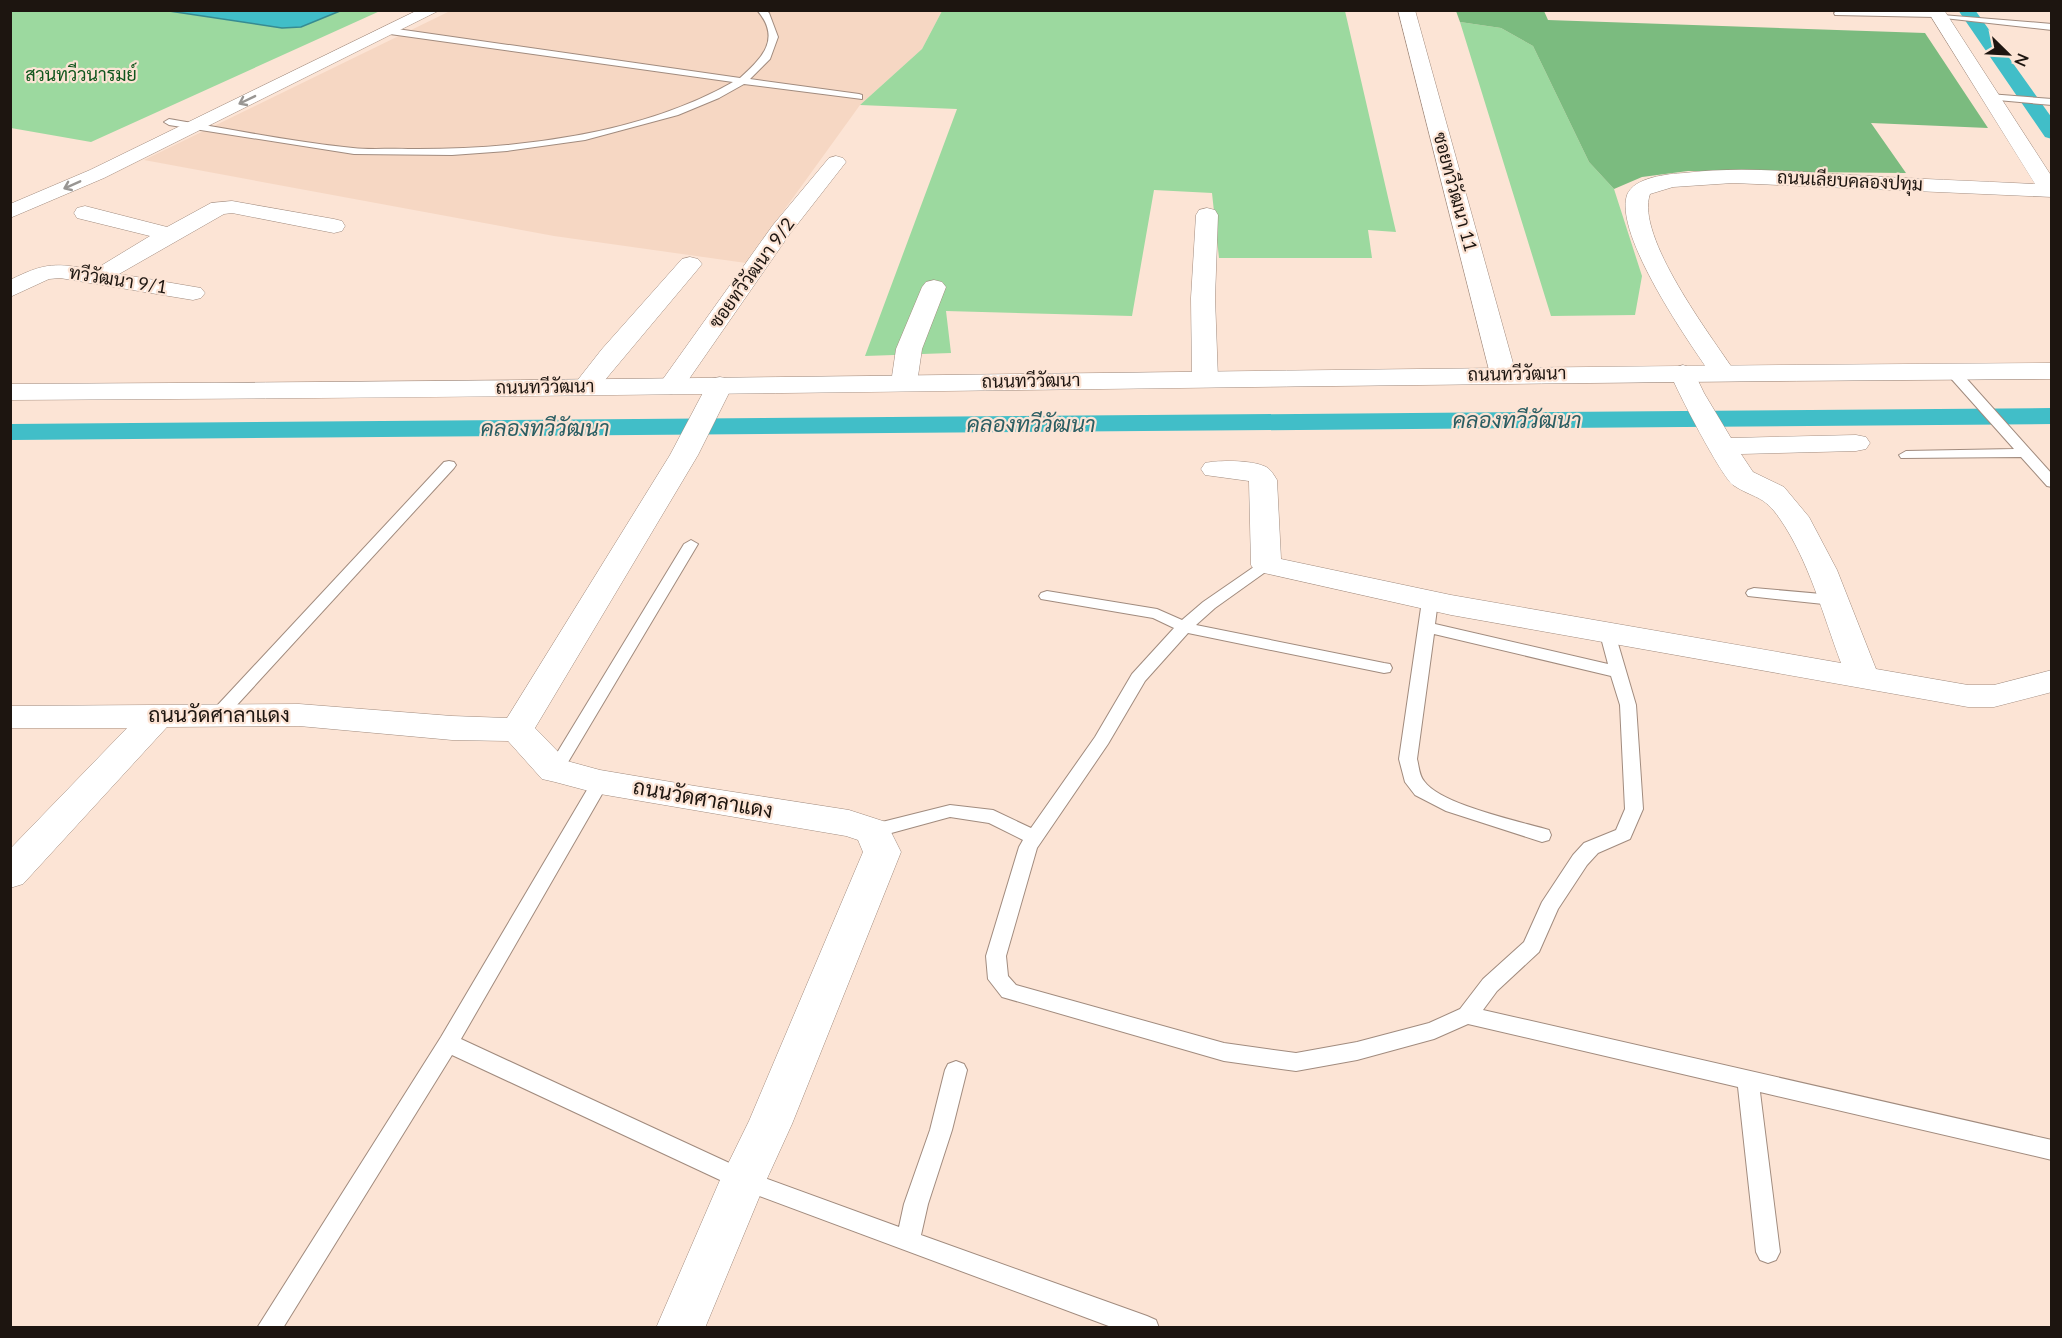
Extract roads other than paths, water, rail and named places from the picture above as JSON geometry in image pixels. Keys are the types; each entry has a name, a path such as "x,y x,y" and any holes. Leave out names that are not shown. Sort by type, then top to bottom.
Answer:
{"street":[{"path":"10,195 403,10"},
{"path":"10,212 97,174 432,10"},
{"name":"ซอยทวีวัฒนา 11","path":"1406,10 1503,374"},
{"name":"ถนนเลียบคลองปทุม","path":"1941,14 2050,187"},
{"name":"ซอยทวีวัฒนา 9/2","path":"670,386 782,230 836,162"},
{"name":"ถนนเลียบคลองปทุม","path":"1722,372 1653,262 1639,222 1637,197 1641,190 1679,180 1714,177 2050,187"},
{"path":"100,276 169,234 219,208 232,207 334,226"},
{"path":"85,213 169,234"},
{"path":"1205,379 1203,298 1207,215"},
{"path":"586,387 617,345 690,264"},
{"name":"ทวีวัฒนา 9/1","path":"10,290 43,273 60,271 193,292"},
{"path":"904,383 909,349 934,287"},
{"name":"ถนนทวีวัฒนา","path":"10,392 670,386 1503,374 1687,383 1722,372 2052,371"},
{"path":"1687,383 1742,478 1774,493 1794,517 1822,570 1863,679"},
{"path":"555,770 517,730 684,455 720,385"},
{"path":"1725,446 1856,443"},
{"path":"1215,469 1256,472 1263,480 1266,566 1428,614 1608,634 1968,696 1994,696 2052,681"},
{"path":"10,874 159,715"},
{"name":"ถนนวัดศาลาแดง","path":"10,717 298,715 452,728 517,730"},
{"name":"ถนนวัดศาลาแดง","path":"555,770 600,782 849,823 873,831"},
{"path":"680,1328 743,1180 770,1124 882,852 873,831"}],"lane":[{"path":"169,122 354,151 452,152 507,148 585,137 639,124 706,100 742,81 766,59 774,37 766,15 761,10"},
{"path":"1838,13 1941,14 1981,18"},
{"path":"1941,14 2052,27"},
{"path":"390,31 859,98"},
{"path":"1995,97 2048,101"},
{"path":"1952,371 2052,483"},
{"path":"1906,455 2021,447"},
{"path":"219,714 449,465"},
{"path":"555,770 691,544"},
{"path":"1266,566 1209,605 1184,627 1138,678 1102,740 1028,847 996,956 998,978 1009,991 1224,1052 1296,1062 1357,1051 1434,1030 1467,1016 1490,985 1532,947 1549,906 1580,860 1591,848 1623,834 1634,809 1628,705 1608,634"},
{"path":"1754,593 1833,600"},
{"path":"1047,596 1157,614 1184,627 1384,668"},
{"path":"1542,835 1458,808 1427,794 1414,782 1408,759 1428,614 1619,672"},
{"path":"269,1328 448,1043 600,782"},
{"path":"873,831 950,812 993,817 1034,838"},
{"path":"1467,1016 2052,1150"},
{"path":"448,1043 743,1180 1147,1328"},
{"path":"908,1241 916,1204 941,1130 956,1070"},
{"path":"1748,1080 1768,1252"}],"water":[{"path":"169,11 340,11 301,27 282,28"}],"waterway":[{"path":"1966,10 2052,133"},
{"name":"คลองทวีวัฒนา","path":"10,432 2052,416"}],"park label":[{"name":"สวนทวีวนารมย์","path":"81,75"}]}
